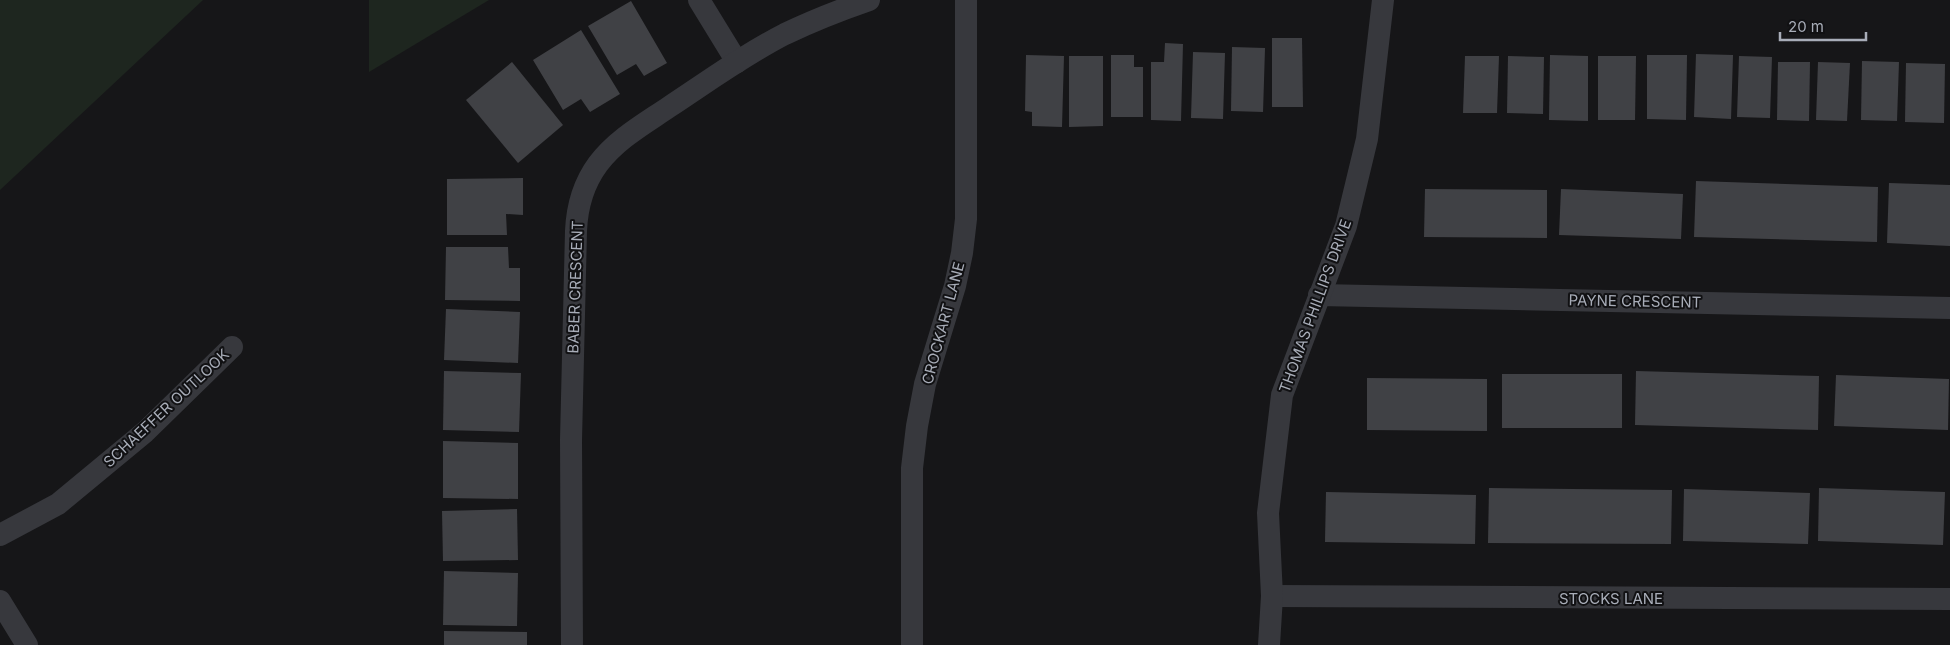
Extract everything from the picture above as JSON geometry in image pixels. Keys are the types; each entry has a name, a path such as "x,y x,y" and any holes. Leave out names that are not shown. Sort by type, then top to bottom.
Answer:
{"street":[{"path":"699,0 737,62"},
{"name":"BABER CRESCENT","path":"572,645 571,440 576,231 580,201 595,168 619,141 737,62 784,35 827,15 869,0"},
{"name":"CROCKART LANE","path":"912,645 912,468 916,434 925,384 955,286 962,253 966,219 966,0"},
{"name":"THOMAS PHILLIPS DRIVE","path":"1269,645 1272,596 1268,513 1282,395 1346,226 1367,139 1382,0"},
{"name":"PAYNE CRESCENT","path":"1319,295 1950,308"},
{"name":"SCHAEFFER OUTLOOK","path":"0,535 58,504 145,432 232,347"},
{"name":"STOCKS LANE","path":"1272,596 1950,599"},
{"path":"0,601 27,645"}],"shaded area":[{"path":"0,0 203,0 0,190"},
{"path":"369,0 489,0 369,72"}],"building":[{"path":"631,1 667,63 644,76 636,64 617,75 588,26"},
{"path":"581,30 620,94 590,112 581,99 563,110 533,60"},
{"path":"1272,38 1302,38 1303,107 1272,107"},
{"path":"1165,43 1183,44 1181,121 1151,120 1151,62 1164,62"},
{"path":"1232,47 1265,48 1263,112 1231,111"},
{"path":"1193,52 1225,53 1223,119 1191,118"},
{"path":"1696,54 1733,55 1731,119 1694,117"},
{"path":"1026,55 1064,56 1062,127 1032,126 1032,112 1025,111"},
{"path":"1111,55 1134,55 1134,67 1143,67 1143,117 1111,117"},
{"path":"1550,55 1588,56 1588,121 1549,120"},
{"path":"1647,55 1687,55 1686,120 1647,119"},
{"path":"1069,56 1103,56 1103,126 1069,127"},
{"path":"1465,56 1499,56 1497,113 1463,113"},
{"path":"1508,56 1544,57 1543,114 1507,113"},
{"path":"1598,56 1636,56 1635,120 1598,120"},
{"path":"1739,56 1772,57 1770,118 1737,117"},
{"path":"1862,61 1899,62 1897,121 1861,120"},
{"path":"512,62 563,125 518,163 466,100"},
{"path":"1778,62 1810,62 1809,121 1777,120"},
{"path":"1818,62 1850,63 1847,121 1816,120"},
{"path":"1906,63 1945,64 1944,123 1905,122"},
{"path":"523,178 523,215 506,214 507,235 447,235 447,179"},
{"path":"1696,181 1878,187 1877,242 1694,237"},
{"path":"1889,183 1950,185 1950,246 1887,243"},
{"path":"1425,189 1547,190 1547,238 1424,237"},
{"path":"1561,189 1683,194 1681,239 1559,235"},
{"path":"446,247 508,247 509,268 520,268 520,301 445,300"},
{"path":"446,309 520,312 518,363 444,360"},
{"path":"444,371 521,373 519,432 443,430"},
{"path":"1636,371 1819,376 1818,430 1635,425"},
{"path":"1502,374 1622,374 1622,428 1502,428"},
{"path":"1836,375 1949,379 1948,430 1834,426"},
{"path":"1367,378 1487,379 1487,431 1367,430"},
{"path":"443,441 518,443 518,499 443,498"},
{"path":"1489,488 1672,490 1671,544 1488,543"},
{"path":"1819,488 1945,492 1943,545 1818,541"},
{"path":"1684,489 1810,493 1808,544 1683,541"},
{"path":"1326,492 1476,495 1475,544 1325,542"},
{"path":"517,509 518,560 443,561 442,511"},
{"path":"444,571 518,573 517,626 443,625"},
{"path":"444,631 527,632 527,645 444,645"}]}
